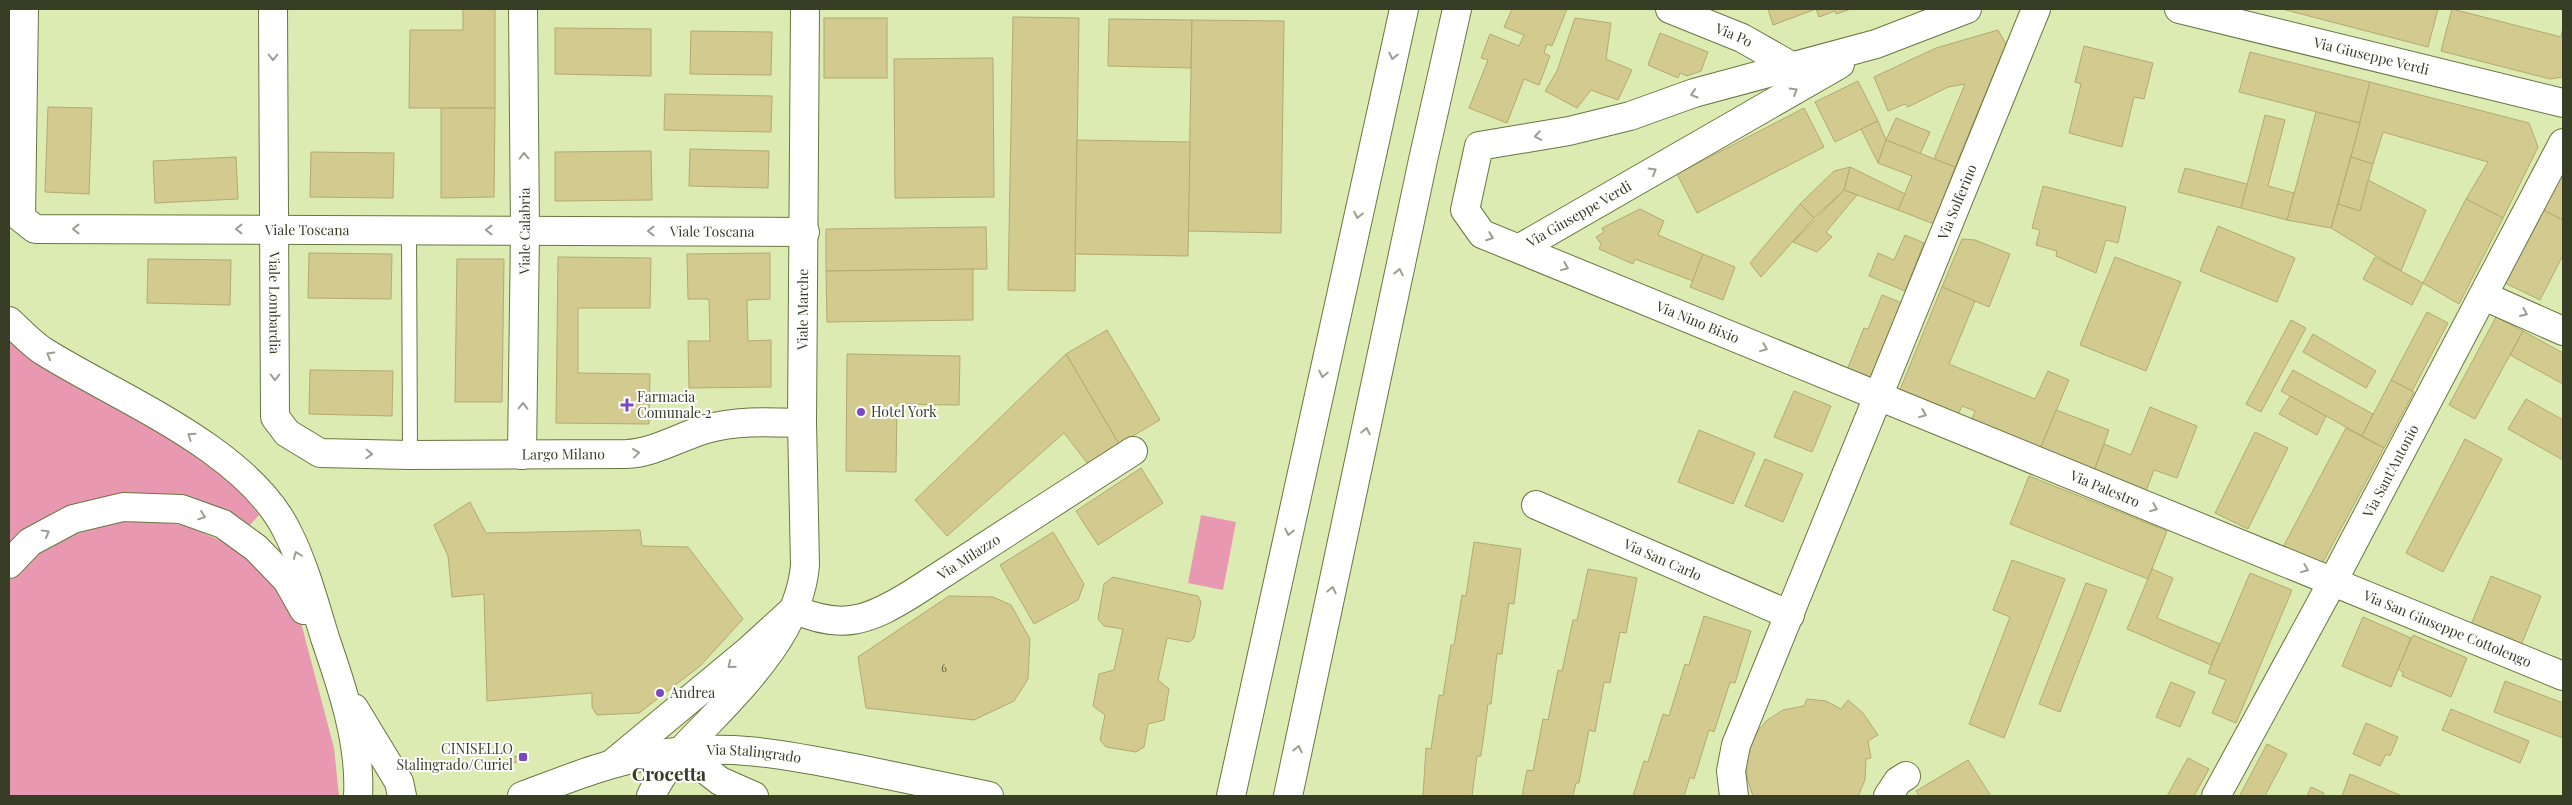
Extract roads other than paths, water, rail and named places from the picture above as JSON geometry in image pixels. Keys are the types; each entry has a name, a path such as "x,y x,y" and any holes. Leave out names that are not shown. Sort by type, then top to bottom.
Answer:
{"main road":[{"name":"Viale Toscana","path":"24,9 21,218 34,229 805,232"},
{"name":"Viale Lombardia","path":"273,9 275,417 287,433 320,453"},
{"name":"Viale Calabria","path":"522,455 525,230 523,9"},
{"name":"Viale Marche","path":"651,796 681,751 758,667 794,609 803,584 805,566 802,423 805,232 805,9"},
{"path":"1231,796 1404,9"},
{"path":"1288,796 1423,160 1457,9"},
{"name":"Via Po","path":"1670,9 1742,38 1793,67"},
{"name":"Via Giuseppe Verdi","path":"1876,44 1520,248 1482,234 1466,210 1479,146 1568,131 1630,116 1694,93 1876,44 1967,9"},
{"name":"Via Solferino","path":"1878,395 2036,9"},
{"name":"Via Giuseppe Verdi","path":"2179,9 2563,103"},
{"path":"1722,30 1738,48 1742,63 1729,84"},
{"name":"Via Sant'Antonio","path":"2216,796 2334,581 2563,144"},
{"name":"Via Nino Bixio","path":"1520,248 1878,395"},
{"path":"2484,296 2563,331"},
{"path":"9,321 41,349 188,434 227,462 263,496 287,530 341,684 353,740 360,792"},
{"path":"1734,796 1731,771 1736,745 1878,395"},
{"name":"Via Palestro","path":"1878,395 2334,581"},
{"name":"Largo Milano","path":"320,453 410,455 641,453 705,429 732,422 802,423"},
{"name":"Via Milazzo","path":"794,609 819,619 838,622 853,621 877,614 913,594 1133,451"},
{"name":"Via San Carlo","path":"1536,505 1790,615"},
{"path":"9,564 30,542 73,519 123,507 181,509 223,524 256,548 287,580 312,624 341,684 400,789 425,796"},
{"name":"Via San Giuseppe Cottolengo","path":"2334,581 2563,676"},
{"name":"Viale Marche","path":"613,763 748,652 794,609"},
{"name":"Via Stalingrado","path":"522,796 613,763 681,751 738,749 779,753 990,796"},
{"path":"681,751 720,781 754,796"},
{"path":"1888,796 1898,781 1906,776"}],"lane":[{"path":"409,230 410,455"}],"place":[{"name":"Farmacia Comunale 2","path":"627,405"},
{"name":"Hotel York","path":"861,412"},
{"name":"Andrea","path":"660,693"},
{"name":"CINISELLO Stalingrado/Curiel","path":"523,757"}],"district":[{"name":"Crocetta","path":"669,774"}]}
